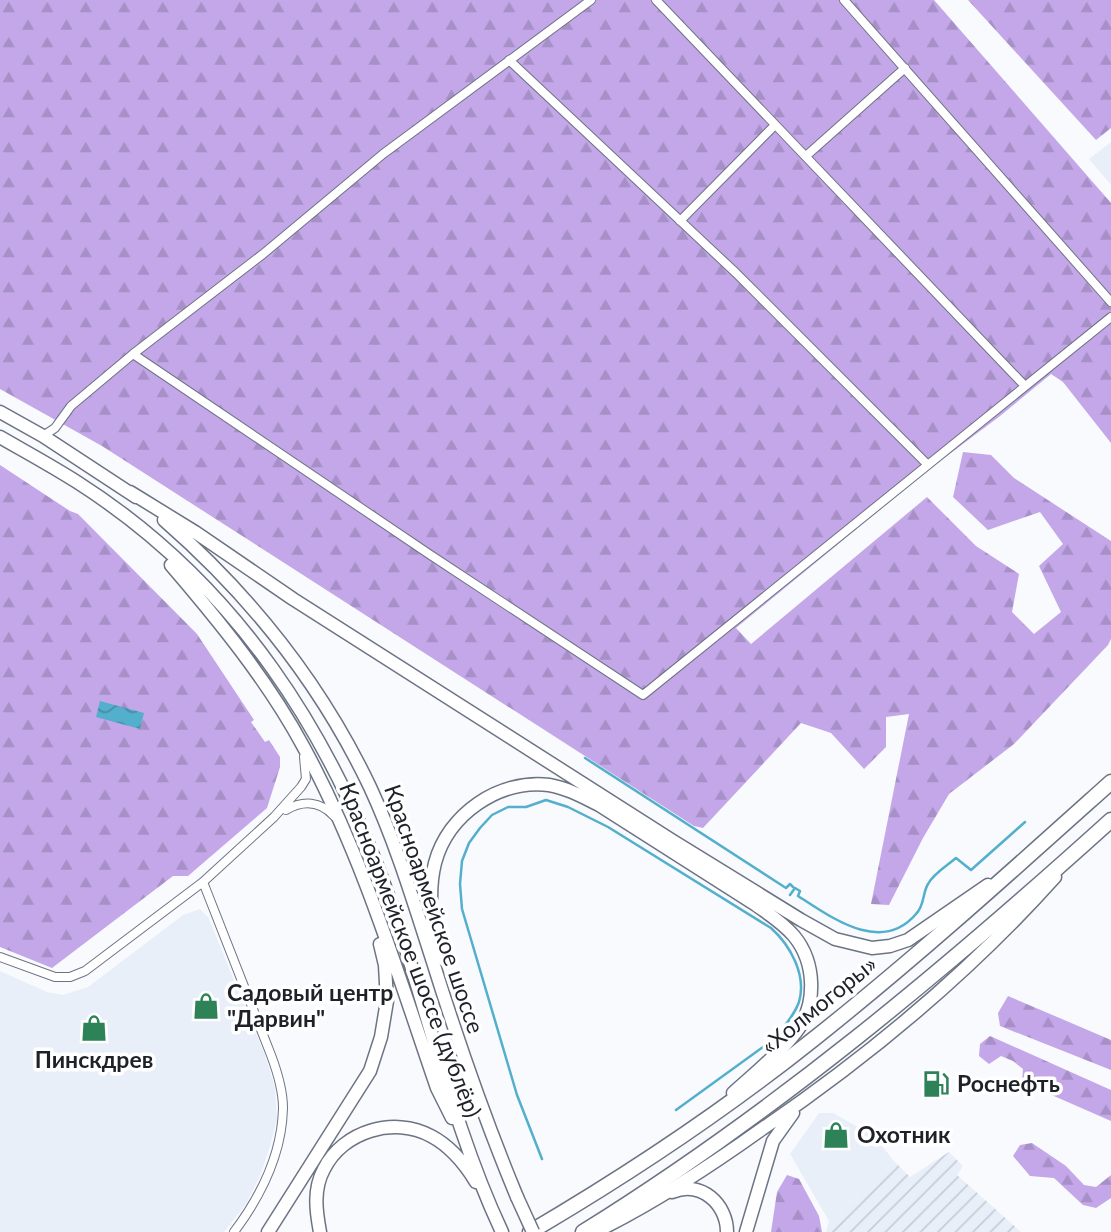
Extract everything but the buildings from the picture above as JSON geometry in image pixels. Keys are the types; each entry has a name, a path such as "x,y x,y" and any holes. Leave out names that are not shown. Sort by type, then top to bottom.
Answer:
{"highway":[{"name":"«Холмогоры»","path":"532,1232 702,1122 771,1072 889,979 1111,782"},
{"path":"583,1232 766,1108 886,1016 1111,820"}],"main road":[{"name":"Красноармейское шоссе","path":"0,412 130,492 202,554 280,640 313,686 344,737 392,840 494,1144 532,1232"},
{"name":"Красноармейское шоссе","path":"0,437 78,482 158,543 232,617 295,699 323,745 369,843 476,1169 502,1232"},
{"path":"130,492 627,811 835,939 872,948 908,940 1032,852"},
{"name":"Красноармейское шоссе (дублёр)","path":"123,516 172,565 211,612 301,742 347,835 437,1088 476,1169"},
{"path":"454,1028 435,940 431,900 436,861 445,839 458,820 472,807 512,787 550,785 572,792 599,805 779,921 795,937 805,954 811,974 811,992 807,1011 798,1030 702,1122"},
{"path":"595,1232 711,1165 812,1094 883,1039 968,967 1085,844"},
{"path":"268,1232 370,1072 381,1037 387,1001 384,965 370,896"},
{"path":"746,1232 773,1141 812,1094"},
{"path":"320,1232 316,1212 317,1191 323,1169 335,1152 351,1139 370,1130 386,1127 408,1128 430,1135 448,1148 470,1172 492,1210"},
{"path":"656,1199 678,1190 699,1191 718,1202 723,1211 727,1232"}],"street":[{"path":"43,436 55,428 71,406 133,354 263,254 383,153 591,0"},
{"path":"656,0 1025,386"},
{"path":"844,0 1111,302"},
{"path":"509,60 736,273 928,465"},
{"path":"806,156 905,68"},
{"path":"680,221 775,126"},
{"path":"133,354 429,555 643,695 1111,317"},
{"path":"0,957 55,977 70,977 85,971 203,882 291,800 306,779 301,742"},
{"path":"274,817 294,805 319,804 330,812 347,835"},
{"path":"203,882 271,1055 279,1078 283,1105 274,1161 259,1193 233,1232"}],"shaded area":[{"path":"1111,142 1111,185 1089,159"},
{"path":"200,909 208,917 265,1055 275,1088 277,1119 260,1176 246,1204 224,1232 0,1232 0,971 47,992 63,995 88,987 183,915"},
{"path":"819,1113 833,1113 874,1136 894,1161 829,1221 790,1154"},
{"path":"949,1152 963,1166 957,1175 1021,1232 826,1232 829,1221 894,1161 910,1177"}],"green space":[{"path":"0,0 934,0 1111,203 1111,443 1063,382 1051,374 927,471 736,628 751,644 927,497 976,546 1019,574 1012,612 1034,634 1061,612 1039,566 1063,544 1040,512 988,530 953,497 963,452 991,455 1014,478 1111,541 1111,639 1108,645 1014,744 949,794 889,905 871,904 909,714 886,717 886,747 864,769 831,733 801,723 703,828 694,826 102,446 0,389"},
{"path":"968,0 1111,0 1111,128 1096,140"},
{"path":"0,465 78,514 197,634 254,720 251,722 265,742 269,740 280,757 280,767 267,808 188,876 173,876 52,968 0,947"},
{"path":"1008,996 1111,1040 1111,1070 1000,1026 998,1013"},
{"path":"990,1036 1111,1090 1111,1121 1022,1082 1023,1069 1013,1061 1001,1056 989,1064 979,1056 980,1044"},
{"path":"1032,1143 1066,1166 1084,1185 1096,1187 1111,1175 1111,1198 1096,1208 1083,1205 1054,1178 1030,1176 1013,1156 1020,1145"},
{"path":"787,1175 799,1179 819,1216 822,1232 771,1232 777,1192"}],"water":[{"path":"100,701 144,713 140,729 96,717"}],"waterway":[{"path":"585,758 786,888 790,884 793,887"},
{"path":"542,1159 517,1095 462,909 462,861 469,843 492,815 508,807 526,807 546,800 568,807 608,827 771,928 785,943 795,961 801,992 797,1007 788,1022 774,1039 676,1110"},
{"path":"795,888 800,891 798,896 841,922 872,932 887,931 902,926 916,914 928,884 956,858 971,870 1025,822"},
{"path":"790,895 795,888"}],"place":[{"name":"Садовый центр \"Дарвин\"","path":"206,1006"},
{"name":"Пинскдрев","path":"94,1028"},
{"name":"Роснефть","path":"936,1084"},
{"name":"Охотник","path":"836,1135"}]}
